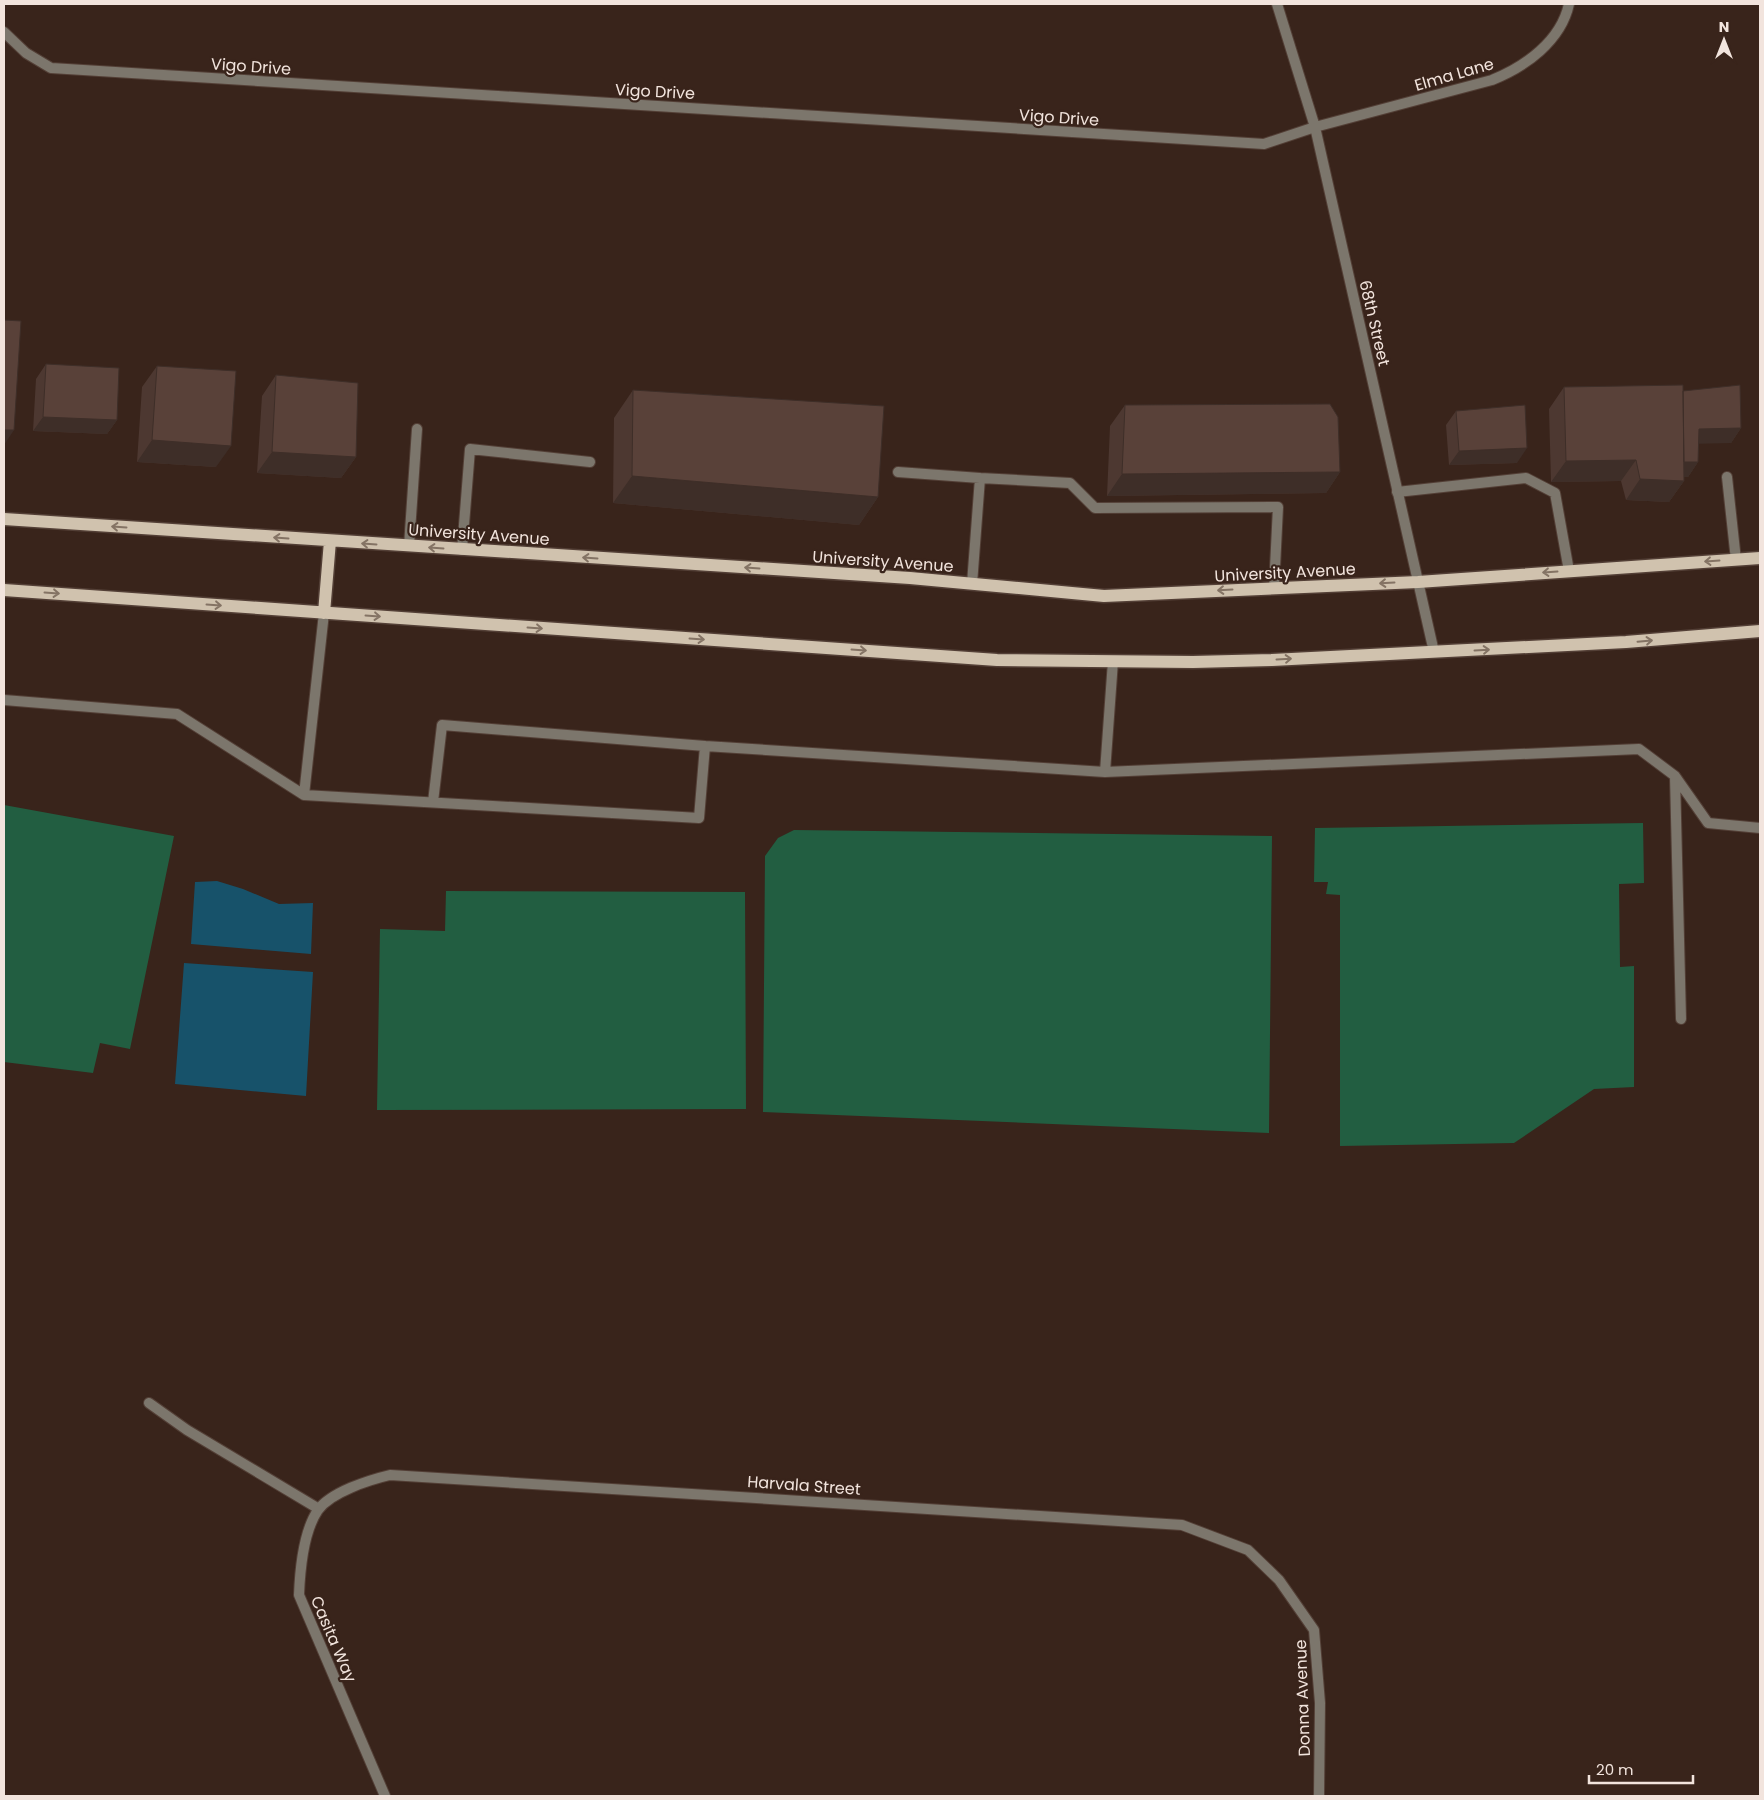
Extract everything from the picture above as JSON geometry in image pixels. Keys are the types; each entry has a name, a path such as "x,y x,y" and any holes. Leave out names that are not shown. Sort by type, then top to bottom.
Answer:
{"main road":[{"name":"University Avenue","path":"4,519 910,578 1104,596 1418,582 1760,558"},
{"path":"324,613 330,541"},
{"path":"4,590 997,660 1272,660 1626,642 1760,631"}],"street":[{"name":"68th Street","path":"1277,4 1315,127 1434,652"},
{"name":"Elma Lane","path":"1315,127 1492,80 1509,73 1525,64 1552,38 1569,4"},
{"name":"Vigo Drive","path":"4,32 26,53 51,68 70,70 1264,144 1315,127"},
{"path":"409,546 417,429"},
{"path":"462,550 470,450 590,462"},
{"path":"898,472 1070,484 1095,508 1278,507 1274,588"},
{"path":"1727,477 1736,560"},
{"path":"972,584 980,478"},
{"path":"1397,492 1526,478 1555,493 1568,571"},
{"path":"304,795 324,613"},
{"path":"1106,772 1113,661"},
{"path":"4,700 177,714 304,795 699,818 705,746"},
{"path":"432,802 442,725 705,746 1106,772 1639,748 1675,776 1708,824 1760,828"},
{"path":"1675,776 1680,1019"},
{"path":"149,1403 187,1430 319,1509"},
{"name":"Harvala Street","path":"319,1509 353,1486 371,1479 390,1475 616,1491 737,1496 1182,1525 1248,1550 1279,1580"},
{"name":"Casita Way","path":"319,1509 304,1546 300,1570 299,1595 386,1796"},
{"name":"Donna Avenue","path":"1279,1580 1314,1630 1320,1703 1319,1796"}],"green space":[{"path":"4,805 174,836 130,1049 100,1043 93,1073 4,1062"},
{"path":"1643,823 1644,883 1619,884 1620,967 1634,966 1634,1087 1594,1089 1514,1143 1340,1146 1340,895 1326,894 1328,882 1314,882 1315,828"},
{"path":"794,830 1272,836 1269,1133 763,1112 765,856 778,838"},
{"path":"446,891 745,892 746,1109 377,1110 380,929 445,931"}],"water":[{"path":"217,881 243,889 279,904 313,903 311,954 191,944 195,882"},
{"path":"184,963 313,972 306,1096 175,1084"}],"building":[{"path":"4,320 21,321 14,430 4,430"},
{"path":"46,364 119,368 117,420 43,417"},
{"path":"157,366 236,371 231,446 152,440"},
{"path":"276,375 358,383 356,457 272,452"},
{"path":"1683,385 1684,481 1640,479 1636,460 1566,461 1564,387"},
{"path":"1740,385 1741,428 1699,429 1698,462 1684,462 1683,391"},
{"path":"633,390 884,406 878,497 632,476"},
{"path":"1330,404 1338,417 1340,472 1122,474 1125,405"},
{"path":"1525,405 1527,448 1459,451 1456,411"}]}
